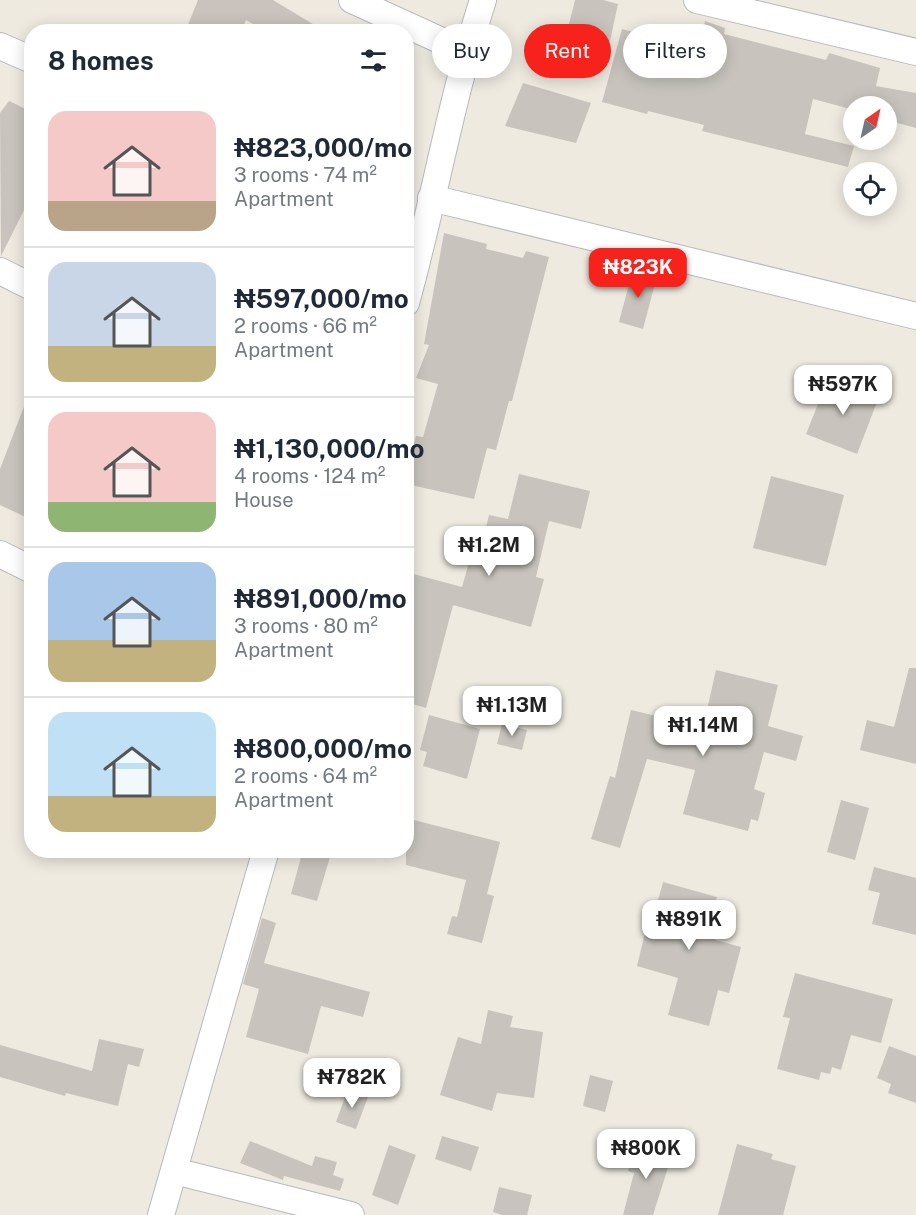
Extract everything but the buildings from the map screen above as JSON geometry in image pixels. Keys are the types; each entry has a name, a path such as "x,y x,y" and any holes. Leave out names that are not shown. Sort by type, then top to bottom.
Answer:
{"street":[{"path":"352,0 405,24"},
{"path":"475,24 483,0"},
{"path":"697,0 916,52"},
{"path":"414,28 432,36"},
{"path":"0,46 24,56"},
{"path":"414,240 431,198 460,78"},
{"path":"431,198 916,316"},
{"path":"0,271 24,283"},
{"path":"0,554 24,566"},
{"path":"161,1215 264,858"},
{"path":"174,1171 351,1215"}]}
